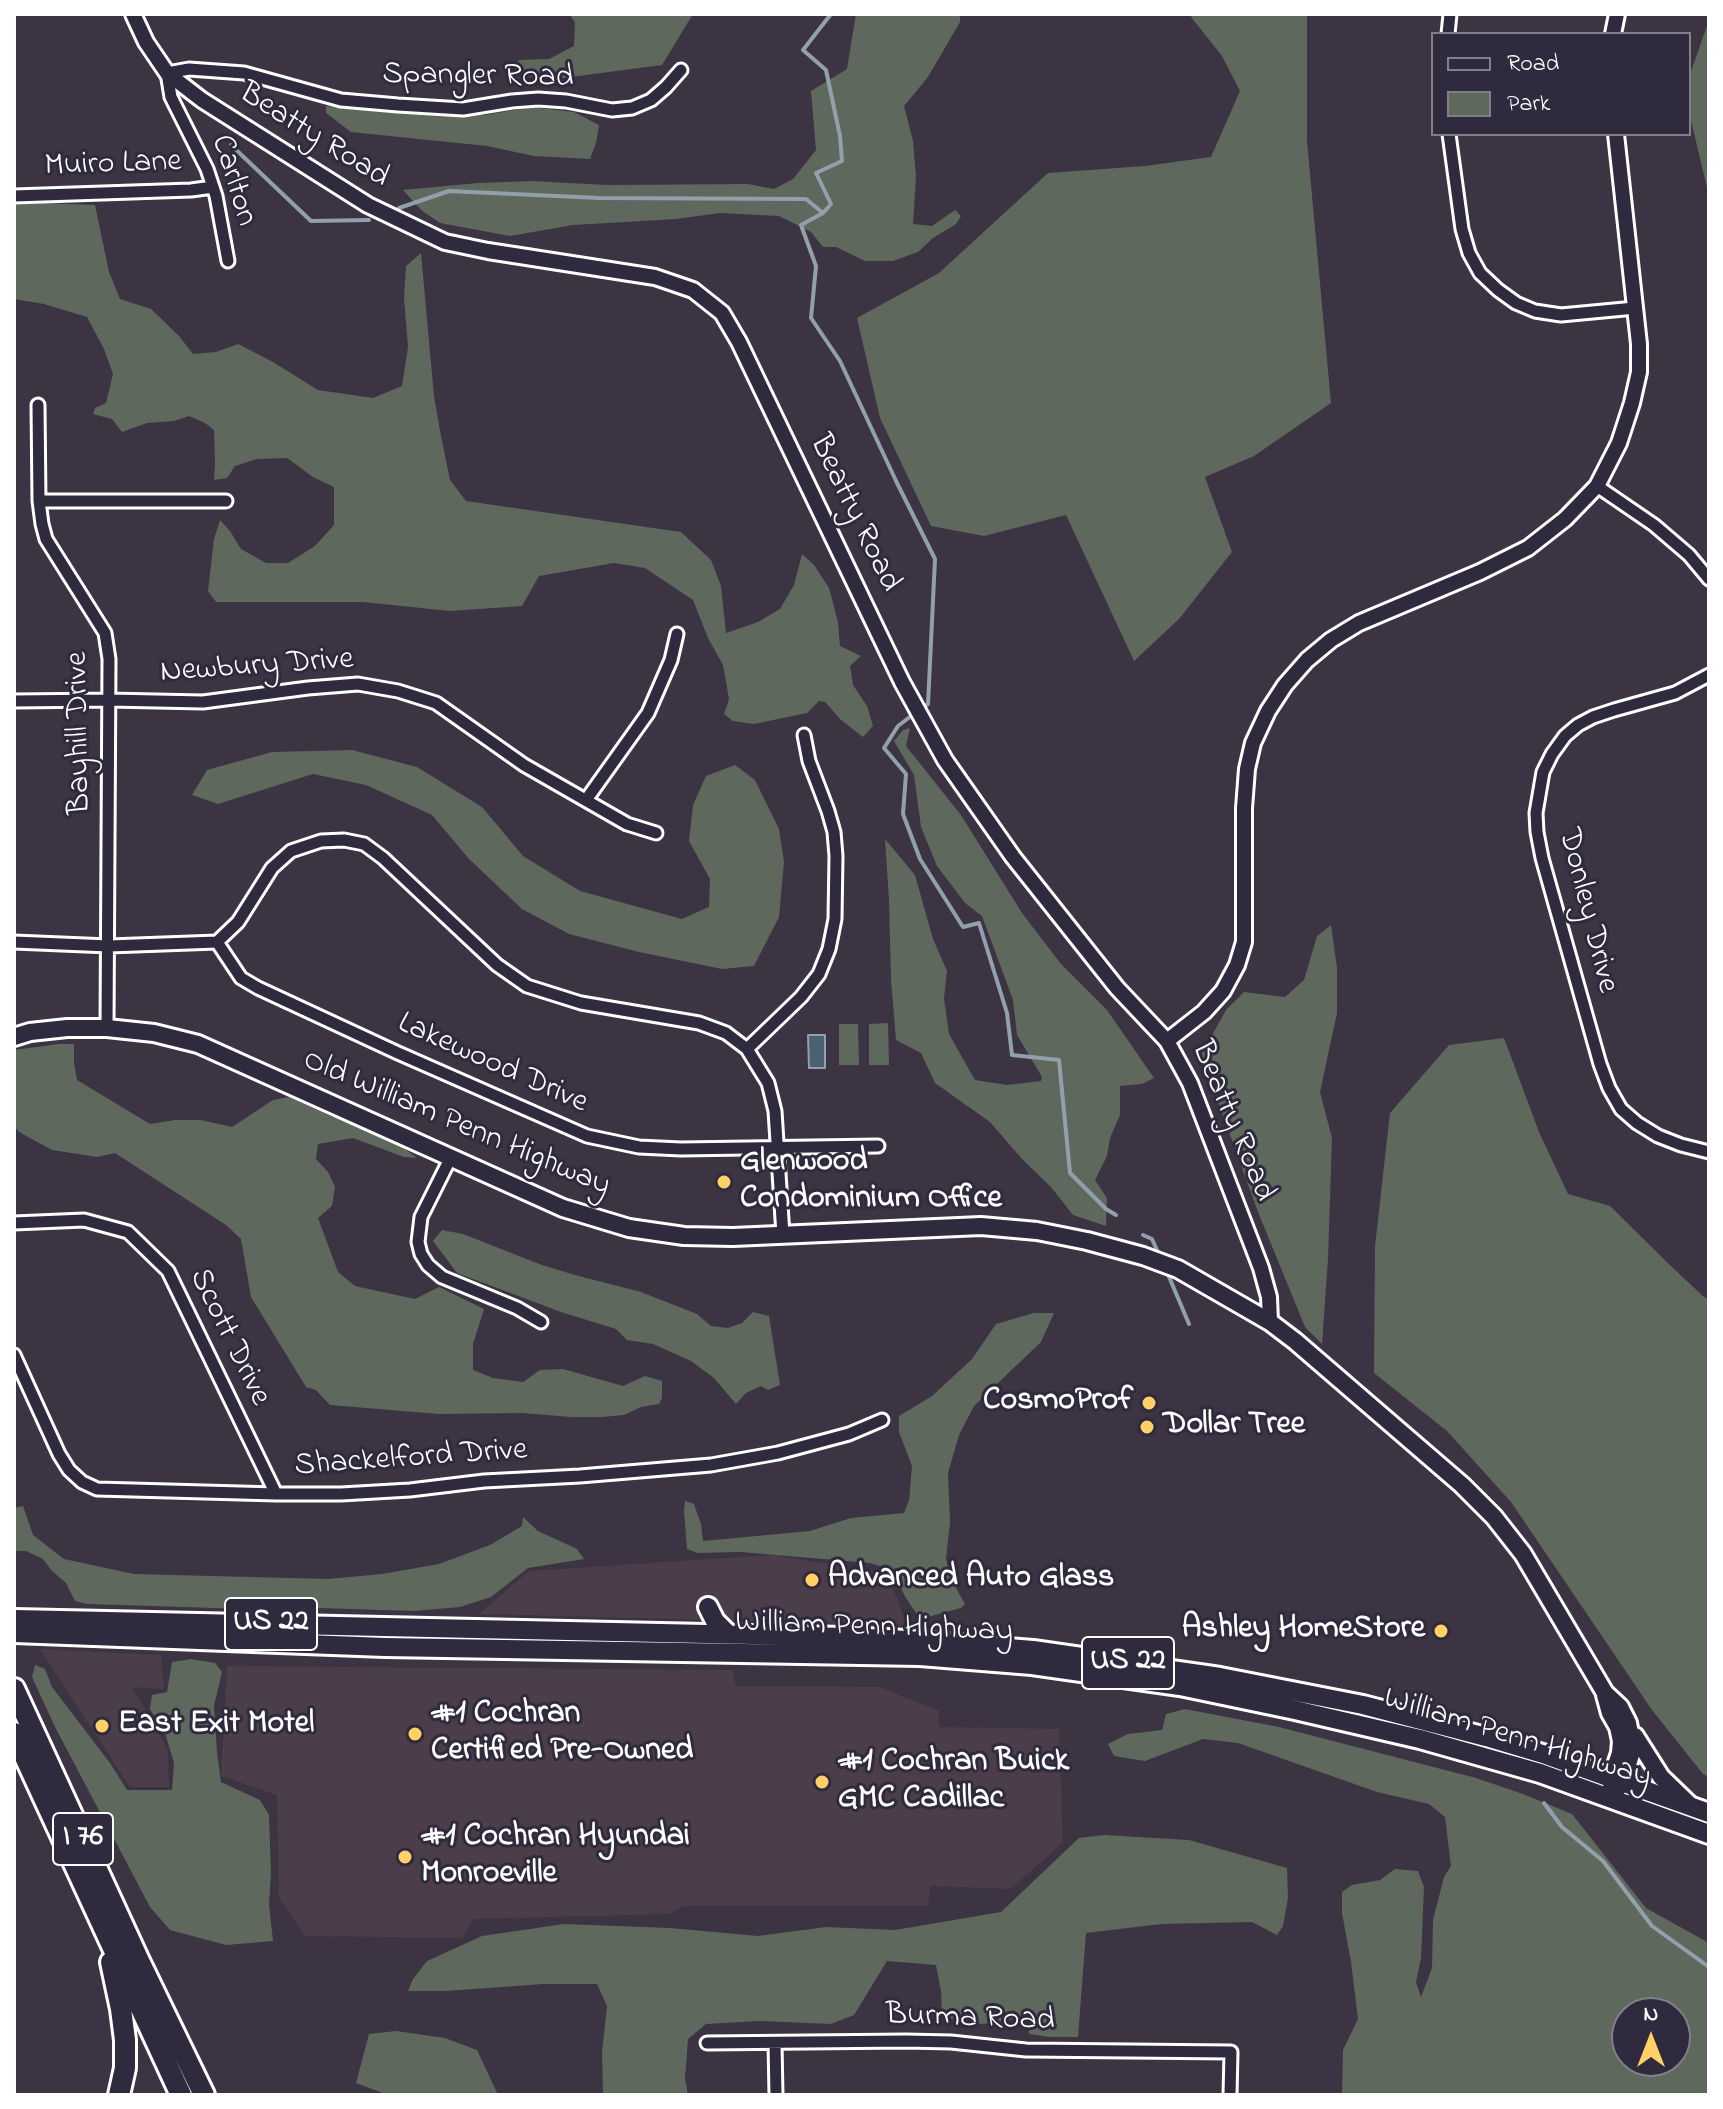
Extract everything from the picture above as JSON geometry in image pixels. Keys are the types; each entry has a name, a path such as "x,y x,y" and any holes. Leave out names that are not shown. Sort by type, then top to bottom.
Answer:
{"highway":[{"path":"686,1633 701,1620 708,1607 715,1621 728,1634"},
{"name":"William Penn Highway","path":"14,1619 845,1637 971,1644 1095,1658 1324,1696 1425,1721 1546,1755 1700,1810"},
{"name":"William Penn Highway","path":"14,1633 385,1647 920,1656 1032,1665 1156,1681 1358,1724 1481,1756 1709,1834"},
{"name":"I 76","path":"14,1689 204,2095"},
{"name":"I 76","path":"14,1733 181,2095"},
{"path":"103,1923 125,2040 125,2068 119,2095"}],"main road":[{"name":"Old William Penn Highway","path":"14,1037 67,1028 107,1028 154,1033 198,1044 563,1208 629,1228 684,1236 733,1237 981,1226 1037,1231 1087,1241 1178,1269 1270,1322 1462,1485 1494,1517 1523,1554 1605,1693 1620,1707 1631,1731 1633,1748 1611,1798"},
{"name":"Old William Penn Highway","path":"1605,1693 1621,1741 1617,1779"},
{"path":"1631,1731 1661,1777 1700,1810"}],"street":[{"name":"Beatty Road","path":"133,14 146,42 167,73 202,100 368,205 411,227 445,242 488,251 655,277 693,290 722,313 739,342 902,682 945,760 1013,857 1117,988 1167,1041 1196,1096 1261,1268 1269,1297 1270,1322"},
{"name":"Spangler Road","path":"167,73 189,69 244,73 341,100 398,105 463,109 538,99 612,110 632,108 651,100 681,70"},
{"name":"Carlton","path":"167,73 171,97 201,155 213,187 228,261"},
{"path":"1449,136 1462,229 1469,253 1480,273 1498,290 1516,303 1535,311 1561,315 1635,308"},
{"path":"1167,1041 1204,1012 1223,991 1237,965 1244,942 1247,769 1253,743 1285,685 1319,650 1359,623 1480,572 1528,548 1565,519 1597,486 1619,443 1639,372 1639,344 1616,136"},
{"name":"Muiro Lane","path":"14,196 213,187"},
{"name":"Bayhill Drive","path":"38,405 39,501 46,539 105,633 109,659 107,1028"},
{"path":"1597,486 1654,525 1689,555 1709,579"},
{"path":"39,501 226,501"},
{"path":"586,800 648,713 671,660 677,634"},
{"name":"Donley Drive","path":"1709,675 1675,693 1614,710 1578,725 1565,736 1543,772 1536,813 1542,858 1609,1088 1621,1109 1637,1123 1658,1136 1709,1152"},
{"name":"Newbury Drive","path":"14,701 203,702 358,684 398,691 436,703 524,765 627,824 656,833"},
{"path":"747,1049 801,997 819,974 829,949 835,919 834,832 809,761 804,735"},
{"path":"14,942 109,946 217,942 238,922 272,868 291,851 321,841 344,840 364,844 383,858 497,965 527,986 581,1003 699,1023 726,1033 747,1049 768,1083 775,1111 783,1235"},
{"name":"Lakewood Drive","path":"217,942 241,978 258,988 587,1136 639,1147 667,1149 878,1146"},
{"path":"450,1159 421,1217 418,1242 421,1254 442,1277 517,1308 541,1322"},
{"name":"Scott Drive","path":"14,1223 84,1220 128,1232 168,1271 276,1494"},
{"name":"Shackelford Drive","path":"14,1355 59,1454 69,1470 82,1482 97,1489 341,1494 711,1465 778,1453 849,1434 882,1420"},
{"name":"Burma Road","path":"707,2043 921,2041 1026,2050 1231,2052 1230,2095"},
{"path":"775,2043 776,2095"}],"shaded area":[{"path":"771,1555 887,1573 907,1625 479,1614 529,1571"},
{"path":"40,1649 161,1655 164,1689 132,1687 168,1750 169,1787 130,1787"},
{"path":"227,1666 733,1670 735,1686 879,1687 939,1711 939,1727 1059,1729 1063,1843 1010,1889 930,1886 928,1906 683,1906 670,1914 473,1919 462,1938 305,1936 279,1898 277,1795 221,1776"}],"green space":[{"path":"569,14 693,14 662,65 548,80 513,73 519,60 549,59 574,46 575,22"},
{"path":"856,14 960,14 960,22 928,77 904,106 913,141 916,176 913,224 932,226 955,210 961,216 956,224 918,252 893,261 865,261 836,247 823,247 811,232 779,216 720,213 676,219 573,225 510,236 440,223 421,210 403,190 532,181 607,185 748,184 774,189 793,179 816,150 811,91 847,69"},
{"path":"1193,14 1307,14 1307,141 1331,403 1254,456 1205,477 1232,552 1179,619 1134,661 1066,515 984,536 931,526 880,418 857,318 939,273 1048,173 1145,166 1211,157 1240,91 1222,56 1191,17"},
{"path":"1709,20 1709,196 1691,120 1691,71"},
{"path":"326,106 485,115 531,107 574,112 599,125 590,159 534,156 487,146 351,132 326,113"},
{"path":"14,204 95,205 109,272 120,299 151,309 193,354 216,352 238,344 318,390 373,398 402,386 408,347 404,298 406,266 421,253 434,396 441,436 450,480 466,501 681,532 711,560 721,586 726,633 758,622 780,609 794,585 802,554 814,565 829,588 838,622 840,646 861,656 850,666 853,685 867,706 873,726 863,737 841,720 825,702 819,701 807,713 754,724 733,721 724,714 729,699 723,665 693,600 645,568 614,563 539,576 522,606 450,611 363,602 216,602 208,591 214,539 220,520 241,549 266,563 288,563 315,546 334,525 334,487 313,477 287,458 257,459 235,466 227,478 214,480 214,430 205,423 189,416 174,421 147,423 122,432 112,419 93,414 95,408 106,403 113,374 87,317 14,299"},
{"path":"910,728 906,746 961,815 1022,913 1061,964 1107,1010 1154,1078 1142,1084 1120,1086 1120,1115 1110,1138 1107,1156 1095,1180 1107,1198 1106,1226 1073,1215 990,1122 935,1083 921,1053 896,1040 885,839 915,875 933,939 947,971 944,998 949,1034 975,1080 1007,1085 1041,1081 1042,1077 1017,1035 1013,1000 982,916 965,903 937,866 921,827 914,775 894,741 903,730"},
{"path":"352,750 417,767 482,807 523,856 580,891 682,919 709,907 710,879 689,841 693,805 706,776 735,765 755,780 779,829 784,862 779,917 754,966 722,969 639,952 569,934 522,909 469,859 432,815 366,785 313,774 218,804 192,795 207,770 272,752"},
{"path":"1331,925 1337,968 1337,1013 1320,1092 1332,1138 1322,1344 1305,1327 1258,1212 1201,1055 1226,1010 1244,992 1285,997 1304,980 1317,936"},
{"path":"888,1023 889,1065 869,1065 869,1024"},
{"path":"839,1024 858,1024 859,1065 839,1065"},
{"path":"1504,1038 1539,1132 1568,1194 1610,1206 1709,1299 1709,1777 1703,1774 1652,1710 1511,1502 1447,1431 1374,1373 1375,1246 1390,1113 1449,1045"},
{"path":"74,1044 77,1080 150,1124 201,1120 232,1127 273,1100 289,1097 363,1126 401,1146 417,1158 404,1157 353,1138 318,1144 316,1159 328,1172 335,1187 332,1206 318,1218 338,1272 355,1286 415,1299 439,1287 484,1309 473,1344 473,1370 493,1378 523,1382 540,1370 563,1369 623,1386 645,1376 662,1381 659,1404 641,1407 624,1415 602,1417 522,1413 439,1414 330,1405 316,1390 306,1387 251,1297 241,1239 226,1225 115,1153 97,1157 52,1150 19,1132 14,1126 14,1050"},
{"path":"442,1230 463,1234 542,1265 641,1292 697,1314 711,1326 728,1328 742,1323 753,1312 769,1316 780,1385 768,1390 761,1386 746,1393 736,1404 714,1378 691,1361 653,1344 627,1340 616,1329 457,1273 433,1241"},
{"path":"1034,1313 1054,1313 1041,1342 974,1406 959,1435 948,1473 950,1522 946,1559 951,1579 965,1604 961,1608 920,1619 891,1570 870,1563 741,1552 698,1553 687,1549 685,1501 694,1504 703,1541 810,1531 851,1518 904,1513 909,1500 912,1466 899,1432 899,1416 932,1396 972,1359 996,1324"},
{"path":"23,1506 33,1535 64,1559 134,1574 328,1579 382,1574 439,1564 490,1545 522,1526 523,1517 538,1531 577,1549 584,1559 528,1568 491,1597 460,1607 414,1611 279,1610 87,1604 75,1601 66,1583 43,1559 26,1551 14,1551 14,1508"},
{"path":"191,1659 215,1663 222,1672 214,1706 221,1782 260,1800 269,1815 269,1904 273,1941 226,1945 170,1930 150,1907 32,1677 35,1665 45,1669 52,1687 127,1790 172,1790 174,1763 166,1736 150,1709 152,1695 167,1692 172,1662"},
{"path":"1185,1709 1279,1727 1476,1778 1572,1814 1646,1908 1709,1943 1709,2095 1342,2095 1343,2050 1358,2019 1342,1913 1342,1892 1352,1885 1380,1880 1395,1869 1418,1871 1424,1887 1421,1958 1416,1982 1421,1997 1432,1968 1433,1920 1444,1877 1451,1866 1445,1817 1429,1804 1377,1792 1238,1743 1203,1739 1145,1761 1114,1756 1108,1744 1128,1734 1162,1730 1166,1714"},
{"path":"1104,1835 1189,1840 1287,1868 1288,1898 1283,1926 1277,1935 1252,1922 1161,1924 1086,1933 1078,2037 1029,2034 1027,2017 983,2024 942,2017 936,1965 887,1961 854,2015 831,2024 760,2021 706,2024 688,2039 685,2078 688,2095 603,2095 602,2052 607,2006 597,1984 408,1991 427,1961 482,1936 564,1924 670,1928 758,1936 826,1927 895,1930 1001,1912 1079,1838"},
{"path":"396,2031 445,2038 477,2050 498,2095 388,2095 356,2083 369,2034"}],"water":[{"path":"808,1035 825,1035 825,1068 809,1068"}],"waterway":[{"path":"831,14 803,50 826,70 842,161 816,173 831,204 823,213 801,225 816,266 811,318 840,361 935,559 928,704 922,708"},
{"path":"231,145 311,221 369,220"},
{"path":"399,208 449,191 599,198 806,199 823,213"},
{"path":"915,713 898,726 884,748 906,774 903,814 920,859 963,927 979,923 1007,1013 1012,1055 1059,1060 1070,1173 1116,1215"},
{"path":"1143,1235 1152,1239 1160,1257"},
{"path":"1167,1272 1189,1324"},
{"path":"1544,1803 1562,1827 1603,1861 1652,1926 1709,1967"}],"place":[{"name":"Glenwood Condominium Office","path":"724,1182"},
{"name":"CosmoProf","path":"1149,1403"},
{"name":"Dollar Tree","path":"1147,1427"},
{"name":"Advanced Auto Glass","path":"812,1580"},
{"name":"Ashley HomeStore","path":"1441,1631"},
{"name":"East Exit Motel","path":"102,1726"},
{"name":"#1 Cochran Certified Pre-Owned","path":"415,1734"},
{"name":"#1 Cochran Buick GMC Cadillac","path":"822,1782"},
{"name":"#1 Cochran Hyundai Monroeville","path":"405,1857"}]}
